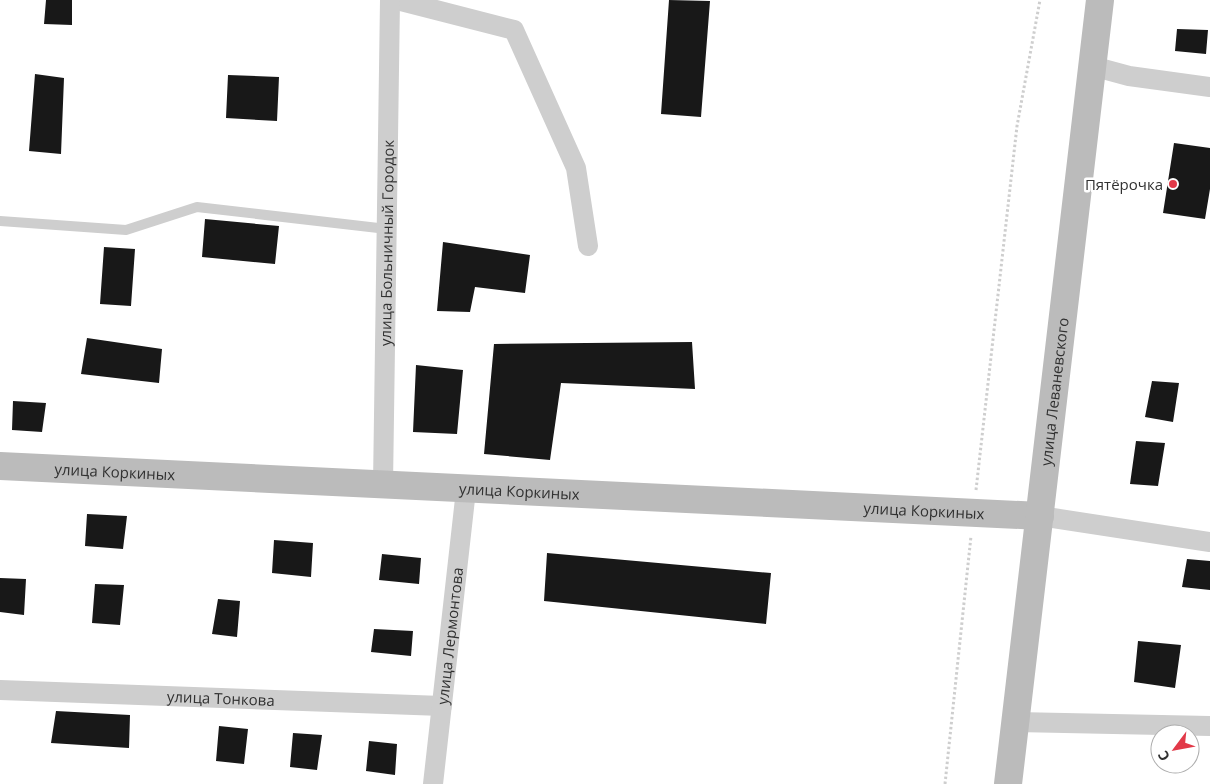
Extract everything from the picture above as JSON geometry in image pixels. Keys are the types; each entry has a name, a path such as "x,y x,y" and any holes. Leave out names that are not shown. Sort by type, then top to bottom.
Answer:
{"street":[{"name":"улица Больничный Городок","path":"384,485 390,0"},
{"path":"397,0 514,30 576,168 588,246"},
{"name":"улица Леваневского","path":"1008,784 1100,0"},
{"path":"1092,66 1129,76 1210,86"},
{"name":"улица Коркиных","path":"0,466 466,490 1040,516"},
{"name":"улица Лермонтова","path":"433,784 466,490"},
{"path":"1040,516 1210,542"},
{"name":"улица Тонкова","path":"0,690 442,706"},
{"path":"1016,722 1210,726"}],"lane":[{"path":"0,222 126,230 197,207 387,229"}],"path":[{"path":"945,784 1017,126 1040,0"}],"building":[{"path":"46,0 72,0 72,25 44,24"},
{"path":"669,0 710,1 701,117 661,114"},
{"path":"1177,29 1208,30 1206,54 1175,51"},
{"path":"35,74 64,78 61,154 29,151"},
{"path":"228,75 279,77 277,121 226,118"},
{"path":"1174,143 1210,148 1210,189 1205,219 1163,213"},
{"path":"205,219 279,226 275,264 202,257"},
{"path":"443,242 530,255 525,293 475,287 470,312 437,311"},
{"path":"104,247 135,249 131,306 100,304"},
{"path":"87,338 162,349 159,383 81,374"},
{"path":"692,342 695,389 561,383 550,460 484,454 494,344"},
{"path":"416,365 463,370 457,434 413,432"},
{"path":"1152,381 1179,383 1173,422 1145,417"},
{"path":"13,401 46,403 42,432 12,430"},
{"path":"1136,441 1165,443 1158,486 1130,484"},
{"path":"87,514 127,516 123,549 85,546"},
{"path":"274,540 313,543 311,577 272,573"},
{"path":"547,553 771,573 766,624 544,601"},
{"path":"382,554 421,558 419,584 379,580"},
{"path":"1187,559 1210,561 1210,590 1182,587"},
{"path":"0,578 26,579 24,615 0,612"},
{"path":"95,584 124,585 120,625 92,623"},
{"path":"218,599 240,601 237,637 212,634"},
{"path":"374,629 413,631 411,656 371,652"},
{"path":"1138,641 1181,645 1175,688 1134,682"},
{"path":"56,711 130,715 129,748 51,743"},
{"path":"219,726 248,729 244,764 216,761"},
{"path":"293,733 322,735 317,770 290,767"},
{"path":"369,741 397,744 395,775 366,771"}],"place":[{"name":"Пятёрочка","path":"1173,184"}]}
